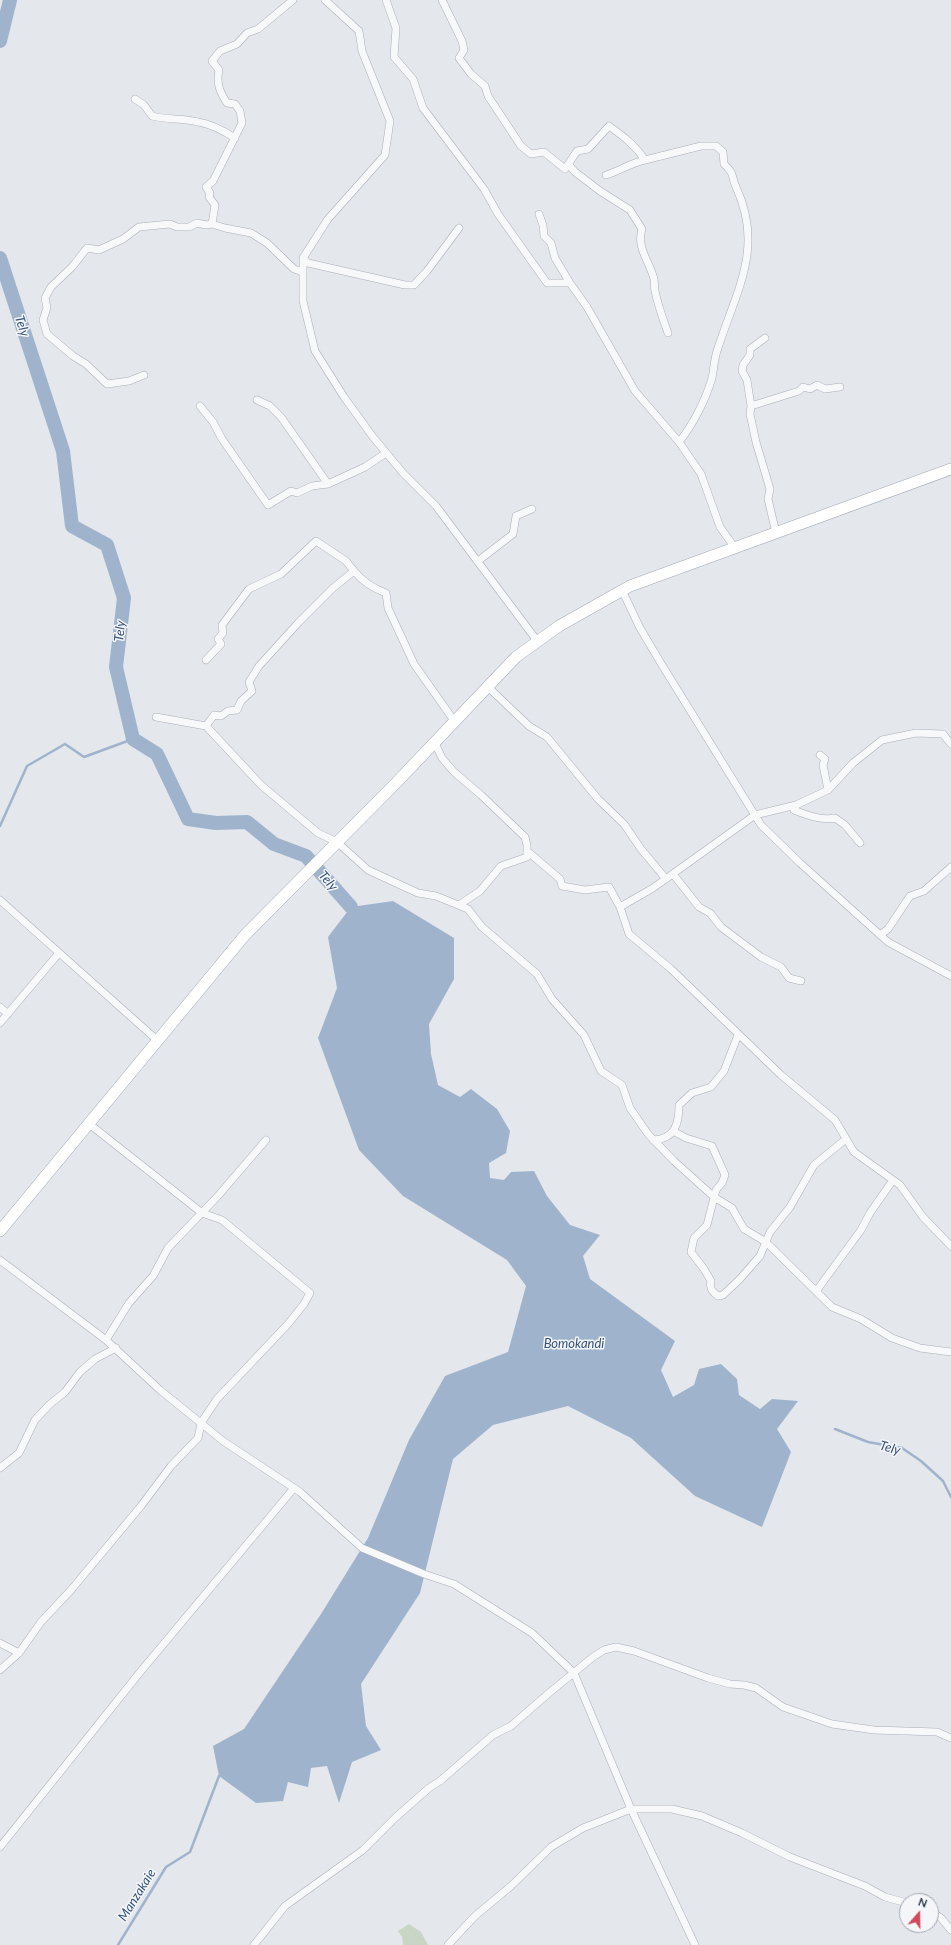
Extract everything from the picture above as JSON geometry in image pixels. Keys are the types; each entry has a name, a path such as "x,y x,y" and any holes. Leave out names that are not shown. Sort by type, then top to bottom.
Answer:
{"main road":[{"path":"0,1231 245,935 305,872 337,842 435,743 516,657 558,626 622,590 951,469"}],"street":[{"path":"212,224 216,206 209,197 210,193 206,187 213,181 242,123 240,112 235,104 227,103 220,92 217,80 219,70 212,61 220,51 237,44 247,33 258,29 293,0"},
{"path":"325,0 359,31 362,52 390,121 384,155 328,219 303,258 303,301 315,351 344,397 386,453 403,473 436,506 538,642"},
{"path":"386,0 396,28 394,57 413,79 423,108 484,189 498,214 547,283 570,283"},
{"path":"442,0 462,41 464,50 458,58 471,74 485,86 488,96 521,146 531,154 544,152 565,169 577,152 588,149 610,126 628,140 638,150 644,160"},
{"path":"135,100 144,105 152,116 165,119 198,121 216,127 234,138"},
{"path":"606,175 622,170 634,162 701,146 716,146 723,152 724,164 732,172 734,183 746,215 748,258 741,287 733,301 716,352 712,378 691,428 679,442"},
{"path":"569,165 575,172 600,191 630,210 638,221 642,229 640,236 645,259 654,279 654,289 668,333"},
{"path":"539,214 543,225 544,236 551,243 555,258 587,307 634,391 679,442 701,474 720,527 735,548"},
{"path":"144,375 107,384 86,364 73,356 47,334 43,320 47,308 45,298 51,288 72,267 87,248 99,250 123,239 139,227 170,224 177,227 189,226 197,223 206,225 212,224 251,233 267,243 294,269 303,272"},
{"path":"303,258 308,263 405,285 414,285 458,228"},
{"path":"765,338 750,348 748,359 743,365 742,371 748,380 751,406 750,414 756,442 770,489 768,499 776,533"},
{"path":"751,406 799,391 804,387 810,389 817,386 826,388 840,387"},
{"path":"257,400 270,406 281,417 328,484"},
{"path":"200,406 213,422 222,439 268,505 291,491 297,493 312,486 328,484 365,467 386,453"},
{"path":"478,561 513,534 516,516 532,510"},
{"path":"206,660 221,644 218,638 223,633 222,625 249,589 281,574 316,541 346,561 362,580 374,589 386,593 388,608 414,664 455,722"},
{"path":"206,726 214,715 221,716 228,711 237,710 241,701 252,691 249,682 259,666 333,588 354,571"},
{"path":"622,590 651,646 761,825 800,863 888,942 951,976"},
{"path":"488,687 529,726 547,737 598,800 624,824 641,849 666,879"},
{"path":"156,717 206,726 261,785 318,833 337,842 368,870 418,893 436,896 468,909 482,927 537,974 552,998 584,1035 601,1070 622,1085 630,1108 653,1140 714,1197 732,1208 744,1229 766,1242 817,1290 832,1307 861,1318 892,1338 920,1348 951,1352"},
{"path":"620,907 666,879 755,815 796,805 828,790 853,763 882,740 916,733 943,734 951,744"},
{"path":"435,743 442,758 454,772 481,795 524,837 527,851 527,857 501,866 480,891 459,906"},
{"path":"820,755 825,760 823,765 828,790"},
{"path":"796,805 794,810 804,814 827,820 836,818 840,820 860,843"},
{"path":"527,851 560,879 562,886 585,890 609,887 620,907 629,934 671,969 781,1075 835,1120 854,1152 900,1185 923,1217 951,1246"},
{"path":"880,935 888,929 910,896 924,891 951,867"},
{"path":"672,874 699,907 710,913 721,927 761,957 781,967 789,978 801,981"},
{"path":"910,896 919,900"},
{"path":"0,900 157,1040"},
{"path":"0,1023 59,953"},
{"path":"0,1008 8,1014"},
{"path":"653,1140 662,1140 673,1131 679,1117 679,1105 692,1093 711,1087 724,1071 738,1035"},
{"path":"0,1670 19,1653 41,1622 71,1590 141,1506 171,1466 198,1438 201,1423 217,1399 288,1324 304,1304 310,1293 222,1220 202,1213 88,1123"},
{"path":"673,1131 686,1138 712,1146 725,1175 714,1197 707,1224 694,1238 691,1252 704,1268 711,1281 710,1285 712,1292 718,1296 723,1295 760,1256 770,1232 790,1207 814,1165 836,1145 846,1139"},
{"path":"106,1340 129,1303 153,1276 168,1248 202,1213 266,1140"},
{"path":"817,1290 861,1230 870,1213 893,1180"},
{"path":"0,1260 116,1348 160,1390 223,1441 294,1488 362,1548 424,1574 454,1584 532,1633 574,1673 631,1809 695,1945"},
{"path":"0,1468 19,1453 35,1420 49,1405 66,1392 80,1372 95,1360 116,1348"},
{"path":"0,1847 141,1671 294,1488"},
{"path":"0,1643 19,1653"},
{"path":"254,1945 285,1906 363,1850 396,1817 429,1788 440,1781 493,1735 511,1726 526,1715 549,1693 593,1657 604,1650 616,1648 634,1651 708,1678 756,1688 783,1707 832,1724 874,1730 938,1732 951,1738"},
{"path":"448,1945 475,1916 511,1886 551,1847 583,1828 631,1809 672,1809 702,1816 742,1833 790,1857 850,1880 885,1897 899,1901"},
{"path":"939,1917 951,1930"}],"green space":[{"path":"409,1924 421,1932 428,1945 403,1945 402,1937 398,1931"}],"water":[{"name":"Bomokandi","path":"393,901 454,938 454,979 429,1024 431,1054 438,1085 460,1097 471,1089 497,1109 510,1131 506,1153 489,1163 490,1178 504,1180 511,1172 534,1171 547,1196 570,1225 600,1235 583,1256 590,1279 675,1341 661,1370 673,1397 694,1385 699,1369 721,1364 737,1379 739,1395 760,1409 772,1399 798,1401 777,1429 791,1452 762,1527 695,1496 631,1438 568,1406 493,1425 453,1459 420,1593 361,1684 366,1726 381,1750 352,1762 339,1803 327,1766 311,1768 308,1787 288,1782 283,1801 256,1803 219,1776 213,1746 244,1729 321,1614 368,1538 409,1440 445,1376 508,1352 526,1286 507,1260 403,1196 359,1150 318,1038 337,988 328,937 351,907"}],"waterway":[{"name":"Tely","path":"0,41 10,0"},
{"name":"Tely","path":"0,258 63,451 72,526 107,545 124,598 116,667 133,739 157,754 188,819 216,823 247,822 274,844 306,856 351,907"},
{"path":"0,826 27,766 65,744 84,757 133,739"},
{"name":"Tely","path":"835,1429 868,1442 902,1448 921,1461 943,1481 951,1497"},
{"name":"Manzakaie","path":"118,1945 166,1867 190,1852 219,1776"}]}
